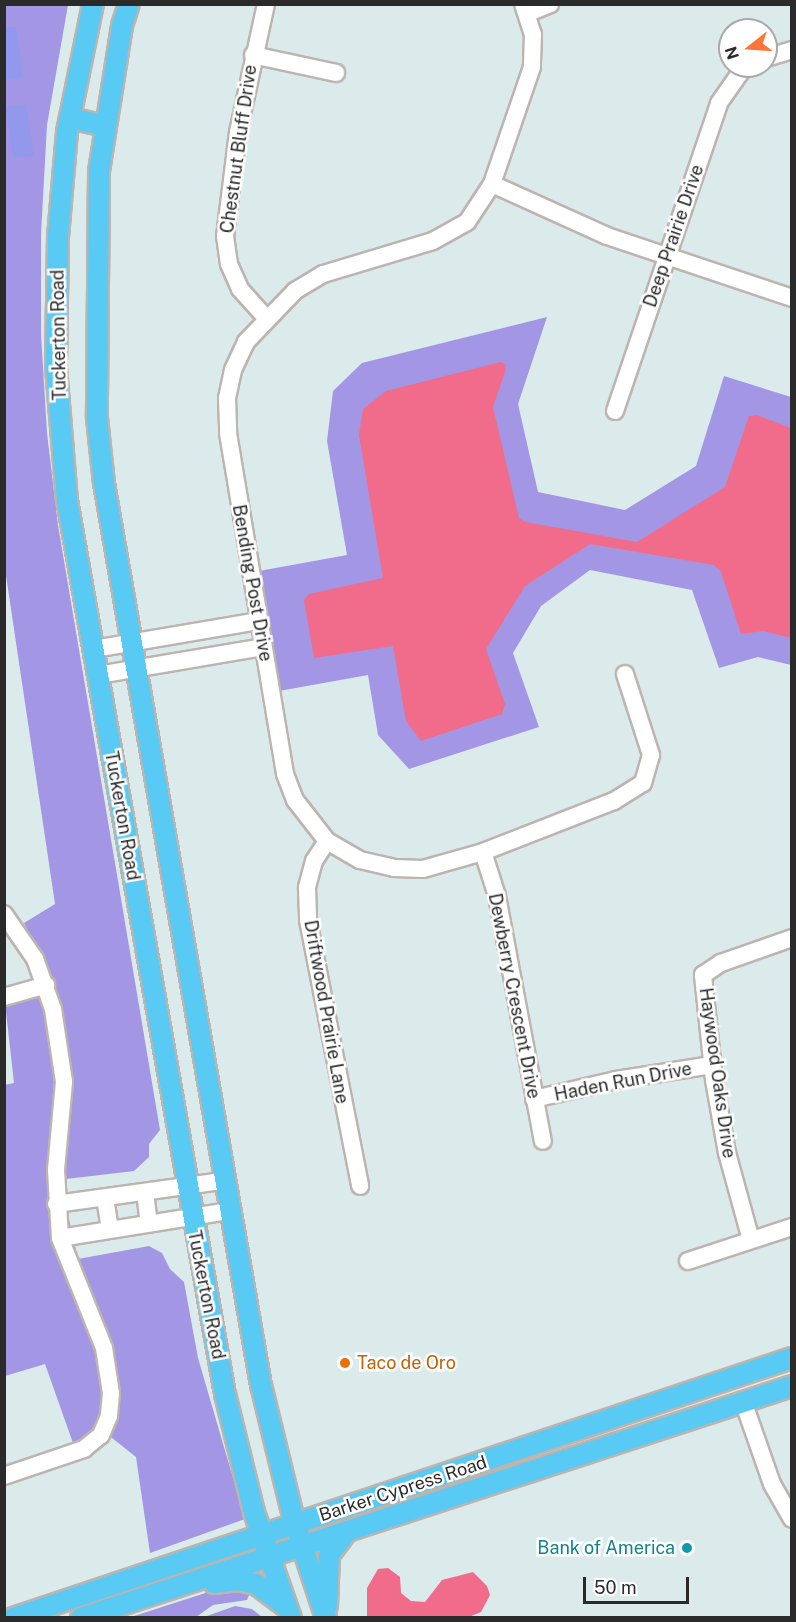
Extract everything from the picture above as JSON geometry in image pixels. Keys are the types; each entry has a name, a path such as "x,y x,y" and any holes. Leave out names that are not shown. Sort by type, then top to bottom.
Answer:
{"main road":[{"name":"Tuckerton Road","path":"93,4 70,118 58,237 56,367 67,500 191,1217 225,1394 262,1535 290,1614"},
{"name":"Tuckerton Road","path":"129,4 105,126 99,172 97,418 135,668 222,1180 261,1385 295,1524 326,1617"},
{"path":"70,118 105,126"},
{"name":"Barker Cypress Road","path":"13,1617 792,1358"},
{"path":"743,1401 755,1384 792,1368"},
{"name":"Barker Cypress Road","path":"81,1617 792,1386"},
{"path":"326,1617 329,1555 348,1530"},
{"path":"172,1588 246,1580 272,1593 290,1614"}],"street":[{"name":"Chestnut Bluff Drive","path":"266,4 253,55 238,132 225,236 229,264 240,289 266,318"},
{"path":"525,9 550,4"},
{"name":"Bending Post Drive","path":"525,9 533,34 532,67 492,184 467,222 434,241 323,274 295,291 266,318 246,342 233,370 227,398 228,433 285,774 295,800 327,841 360,860 393,868 423,869 483,852 614,801 643,783 651,755 625,674"},
{"path":"253,55 336,73"},
{"name":"Deep Prairie Drive","path":"615,411 719,103 737,78"},
{"path":"492,184 546,211 666,256 792,298"},
{"path":"94,649 258,621"},
{"path":"204,630 213,642 209,656"},
{"path":"175,635 180,661"},
{"path":"98,675 263,648"},
{"name":"Driftwood Prairie Lane","path":"327,841 314,861 307,888 308,920 360,1186"},
{"name":"Dewberry Crescent Drive","path":"483,852 497,896 543,1141"},
{"path":"4,914 35,959 46,985 64,1082 57,1212 60,1238 66,1261 104,1348 111,1393 110,1416 101,1435 84,1449 4,1476"},
{"name":"Haywood Oaks Drive","path":"751,1240 727,1153 712,1065 703,975 721,963 792,938"},
{"path":"4,997 46,985"},
{"name":"Haden Run Drive","path":"534,1099 616,1080 712,1065"},
{"path":"57,1212 105,1198 222,1180"},
{"path":"145,1192 149,1223"},
{"path":"105,1198 110,1229"},
{"path":"60,1238 228,1211"},
{"path":"688,1261 792,1227"},
{"path":"743,1401 772,1484 792,1519"}],"shaded area":[{"path":"5,5 68,5 47,125 41,234 41,334 47,433 58,525 160,1130 149,1144 149,1157 134,1171 66,1179 69,1219 78,1259 149,1246 162,1253 170,1269 184,1282 198,1358 245,1519 150,1553 136,1457 97,1426 90,1435 73,1443 45,1364 5,1376 4,1085 14,1083 5,1003 57,991 24,923 55,904 4,562"},
{"path":"16,27 23,77 5,80 5,28"},
{"path":"26,104 34,155 13,159 5,107"},
{"path":"547,317 518,404 538,492 625,510 696,466 724,376 791,397 791,665 758,657 719,668 692,590 590,570 541,606 513,653 539,727 409,769 378,735 368,675 279,691 259,571 347,555 327,441 333,391 362,363"},
{"path":"501,362 506,365 505,372 493,407 519,518 525,522 637,542 725,487 749,416 757,415 791,428 791,638 763,631 741,634 721,572 714,565 590,544 525,586 486,649 505,704 502,714 421,741 406,721 393,646 314,658 304,600 309,594 383,578 359,435 363,409 386,391"},
{"path":"388,1568 400,1577 401,1593 411,1601 425,1602 442,1580 473,1572 487,1586 490,1595 481,1612 469,1617 367,1617 367,1588 378,1569"},
{"path":"224,1587 252,1588 247,1600 213,1605 196,1617 128,1618"},
{"path":"235,1606 252,1609 262,1617 204,1617"}],"place":[{"name":"Taco de Oro","path":"345,1363"},
{"name":"Bank of America","path":"687,1548"}]}
